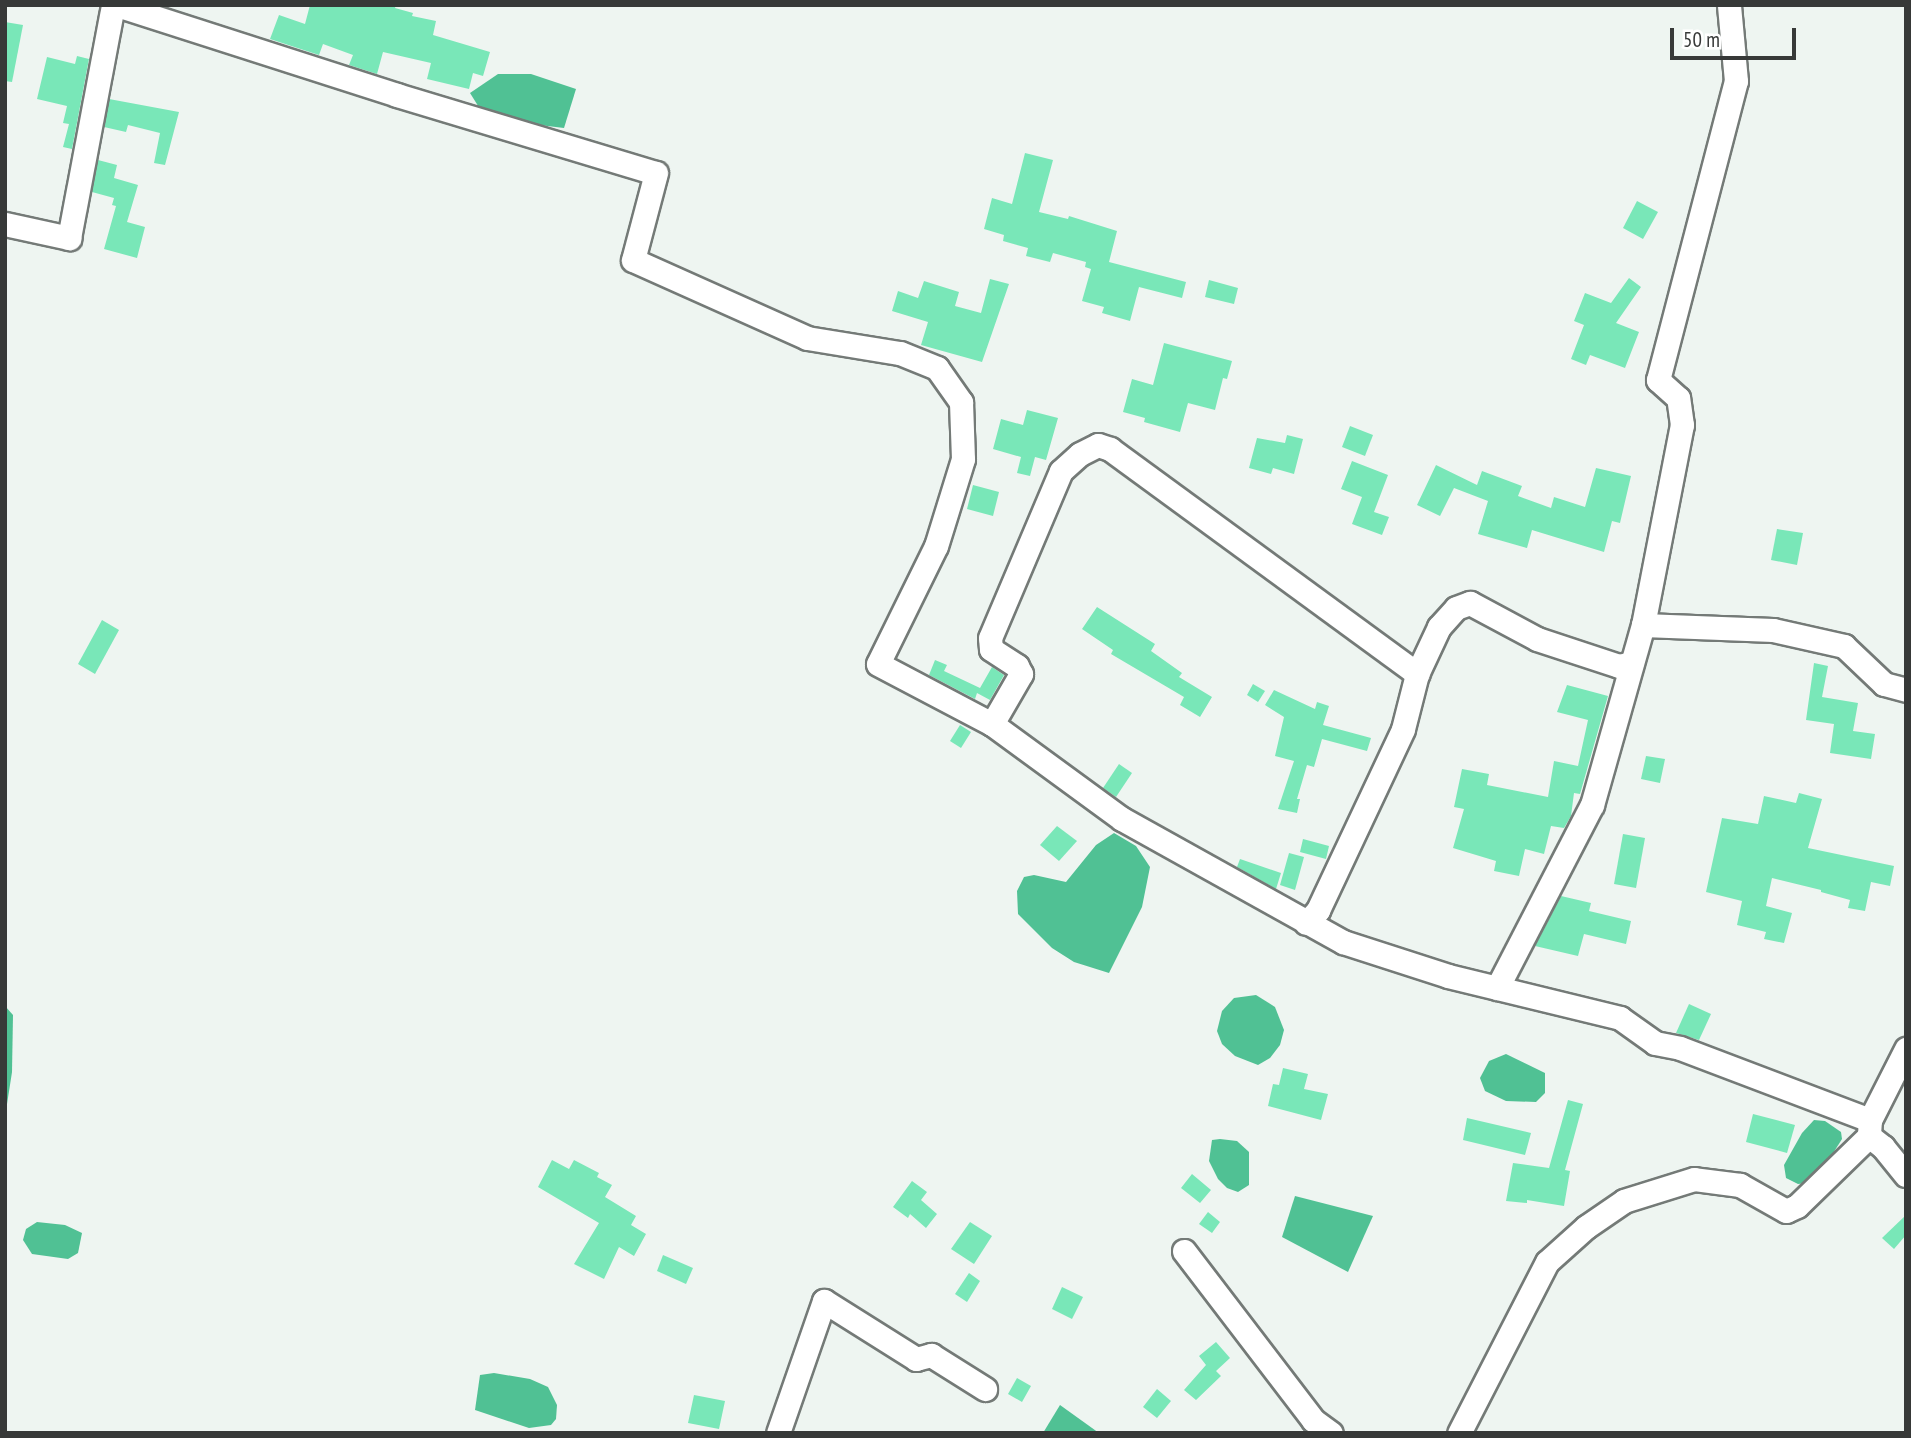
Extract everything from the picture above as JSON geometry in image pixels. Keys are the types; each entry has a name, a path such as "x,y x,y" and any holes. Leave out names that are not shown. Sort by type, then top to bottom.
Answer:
{"street":[{"path":"5,224 69,238 115,5 397,95 656,173 634,260 807,338 900,354 937,368 961,402 963,459 936,547 878,664 992,724 1122,819 1306,923 1380,956 1620,1018 1655,1043 1680,1048 1870,1128 1906,1175"},
{"path":"1497,988 1592,805 1643,625 1682,425 1678,398 1658,380 1736,81 1729,5"},
{"path":"992,724 1021,674 1017,666 991,649 990,638 1061,471 1080,454 1098,445 1110,449 1417,674"},
{"path":"1306,923 1318,910 1403,729 1417,674 1439,627 1462,603 1470,603 1536,639 1619,666 1632,663"},
{"path":"1643,625 1773,630 1844,646 1884,684 1906,690"},
{"path":"1459,1433 1547,1262 1586,1227 1624,1201 1694,1180 1740,1185 1786,1211 1797,1206 1870,1128 1906,1049"},
{"path":"1184,1251 1313,1420 1331,1433"},
{"path":"778,1433 824,1301 916,1359 931,1355 985,1389"}],"shaded area":[{"path":"498,74 531,74 576,89 564,128 531,124 480,109 470,93"},
{"path":"1114,833 1136,846 1150,867 1142,907 1109,973 1074,962 1052,948 1018,914 1017,891 1024,877 1034,875 1066,882 1096,845"},
{"path":"1256,995 1275,1007 1284,1030 1280,1045 1270,1058 1258,1065 1235,1056 1222,1044 1217,1031 1222,1011 1234,998"},
{"path":"5,1006 13,1015 12,1072 5,1117"},
{"path":"1506,1054 1545,1073 1545,1093 1536,1102 1506,1101 1485,1091 1480,1078 1489,1061"},
{"path":"1814,1120 1825,1121 1841,1132 1842,1139 1825,1166 1807,1183 1798,1184 1786,1178 1784,1165 1802,1133"},
{"path":"1212,1140 1237,1141 1249,1152 1249,1185 1238,1192 1227,1188 1218,1179 1209,1161"},
{"path":"1295,1196 1373,1216 1348,1272 1282,1237"},
{"path":"37,1222 65,1225 82,1233 78,1253 68,1259 32,1254 23,1240 26,1229"},
{"path":"494,1373 530,1379 548,1387 557,1405 556,1419 551,1425 529,1428 475,1410 480,1375"},
{"path":"1060,1405 1099,1433 1043,1433"}],"building":[{"path":"310,5 396,5 395,8 413,13 412,16 436,21 433,35 490,52 483,76 473,73 469,89 427,79 431,63 383,52 377,74 349,65 353,55 323,44 319,55 270,39 279,15 305,24"},
{"path":"5,22 23,25 12,82 5,81"},
{"path":"77,56 89,59 72,149 63,147 69,124 63,123 67,106 37,99 47,57 75,64"},
{"path":"109,99 179,112 165,165 154,163 160,133 128,125 126,132 104,127"},
{"path":"1025,153 1053,160 1039,212 1068,219 1069,216 1117,231 1109,262 1186,282 1182,298 1139,287 1130,321 1102,313 1104,307 1082,301 1091,269 1085,267 1086,262 1053,253 1050,262 1026,256 1028,248 1003,241 1004,235 984,229 992,198 1012,204"},
{"path":"98,160 117,165 114,178 138,185 127,222 145,227 137,258 104,249 116,206 112,205 114,198 92,192"},
{"path":"1637,201 1658,212 1643,239 1623,228"},
{"path":"1629,278 1641,287 1616,323 1639,332 1625,368 1590,355 1586,365 1571,359 1584,325 1574,321 1585,293 1611,303"},
{"path":"990,279 1009,284 982,362 921,345 928,322 892,311 898,291 918,298 924,281 959,292 955,306 981,313"},
{"path":"1209,280 1238,288 1234,304 1205,297"},
{"path":"1164,343 1232,361 1227,379 1223,378 1215,410 1188,403 1180,432 1144,422 1145,418 1123,412 1132,379 1153,385"},
{"path":"1027,410 1058,418 1046,460 1035,457 1030,476 1017,473 1021,457 993,449 1001,419 1023,425"},
{"path":"1350,426 1373,435 1365,456 1342,447"},
{"path":"1287,435 1303,439 1294,474 1273,468 1271,474 1249,468 1257,438 1285,443"},
{"path":"1352,461 1388,475 1374,512 1389,517 1382,535 1352,524 1362,497 1341,489"},
{"path":"1436,465 1477,485 1482,471 1522,486 1518,496 1551,508 1554,497 1585,507 1596,468 1631,476 1620,523 1612,521 1604,552 1532,530 1527,548 1478,534 1488,501 1454,488 1440,516 1417,505"},
{"path":"973,485 999,492 993,516 967,509"},
{"path":"1777,529 1803,533 1797,565 1771,560"},
{"path":"1097,607 1155,644 1151,651 1182,673 1179,677 1212,697 1200,717 1180,705 1184,697 1111,654 1113,650 1082,629"},
{"path":"102,620 119,630 95,674 78,664"},
{"path":"935,660 947,665 944,671 980,688 992,667 1004,675 990,700 977,693 975,699 929,675"},
{"path":"1814,663 1828,666 1822,697 1858,703 1853,731 1875,734 1871,759 1830,753 1834,724 1806,720"},
{"path":"1253,684 1265,691 1258,702 1247,695"},
{"path":"1567,685 1608,696 1580,794 1574,793 1571,816 1564,828 1551,826 1544,854 1525,849 1519,876 1494,871 1496,861 1453,848 1464,809 1454,807 1462,769 1489,774 1487,785 1548,797 1554,761 1578,766 1588,720 1557,712"},
{"path":"1274,690 1315,709 1317,702 1329,706 1323,725 1371,738 1367,751 1322,739 1314,767 1307,765 1297,799 1300,799 1297,813 1278,809 1294,761 1275,756 1284,717 1265,705"},
{"path":"960,725 971,732 961,748 950,741"},
{"path":"1646,756 1665,759 1660,783 1641,779"},
{"path":"1119,764 1132,773 1116,797 1103,788"},
{"path":"1799,793 1822,799 1808,848 1894,866 1890,886 1871,882 1865,911 1848,908 1850,900 1772,878 1766,906 1792,913 1784,943 1764,939 1766,932 1737,925 1742,901 1706,892 1722,818 1758,824 1764,796 1796,803"},
{"path":"1057,826 1077,841 1059,861 1040,845"},
{"path":"1623,834 1645,838 1636,888 1614,884"},
{"path":"1303,839 1329,846 1326,859 1300,852"},
{"path":"1289,853 1304,857 1295,890 1280,885"},
{"path":"1240,859 1281,873 1276,889 1237,867"},
{"path":"1561,896 1591,903 1589,911 1631,921 1626,944 1584,934 1578,956 1535,946"},
{"path":"1689,1004 1711,1014 1699,1040 1676,1033"},
{"path":"1283,1068 1308,1074 1304,1089 1328,1094 1321,1120 1268,1106 1273,1084 1279,1085"},
{"path":"1568,1100 1583,1104 1565,1170 1570,1171 1564,1206 1527,1200 1527,1203 1506,1201 1513,1163 1549,1168"},
{"path":"1753,1114 1795,1125 1787,1153 1746,1142"},
{"path":"1467,1118 1531,1133 1525,1155 1463,1140"},
{"path":"552,1160 569,1169 574,1160 599,1173 597,1177 612,1185 605,1197 636,1216 631,1225 646,1234 634,1256 619,1247 604,1279 574,1264 599,1223 538,1187"},
{"path":"1192,1174 1211,1190 1200,1203 1181,1188"},
{"path":"912,1181 927,1192 921,1200 937,1214 926,1228 910,1214 908,1218 893,1207"},
{"path":"1208,1212 1220,1222 1212,1233 1199,1224"},
{"path":"1906,1215 1906,1235 1894,1249 1882,1238"},
{"path":"970,1222 992,1236 974,1264 951,1249"},
{"path":"663,1255 693,1268 686,1284 657,1271"},
{"path":"969,1273 980,1281 967,1302 955,1294"},
{"path":"1062,1287 1083,1297 1072,1319 1052,1309"},
{"path":"1216,1342 1230,1358 1216,1371 1221,1376 1196,1400 1184,1390 1206,1365 1199,1356"},
{"path":"1017,1378 1031,1386 1022,1402 1008,1394"},
{"path":"1157,1389 1171,1401 1157,1418 1143,1407"},
{"path":"694,1395 725,1401 719,1429 688,1423"}]}
